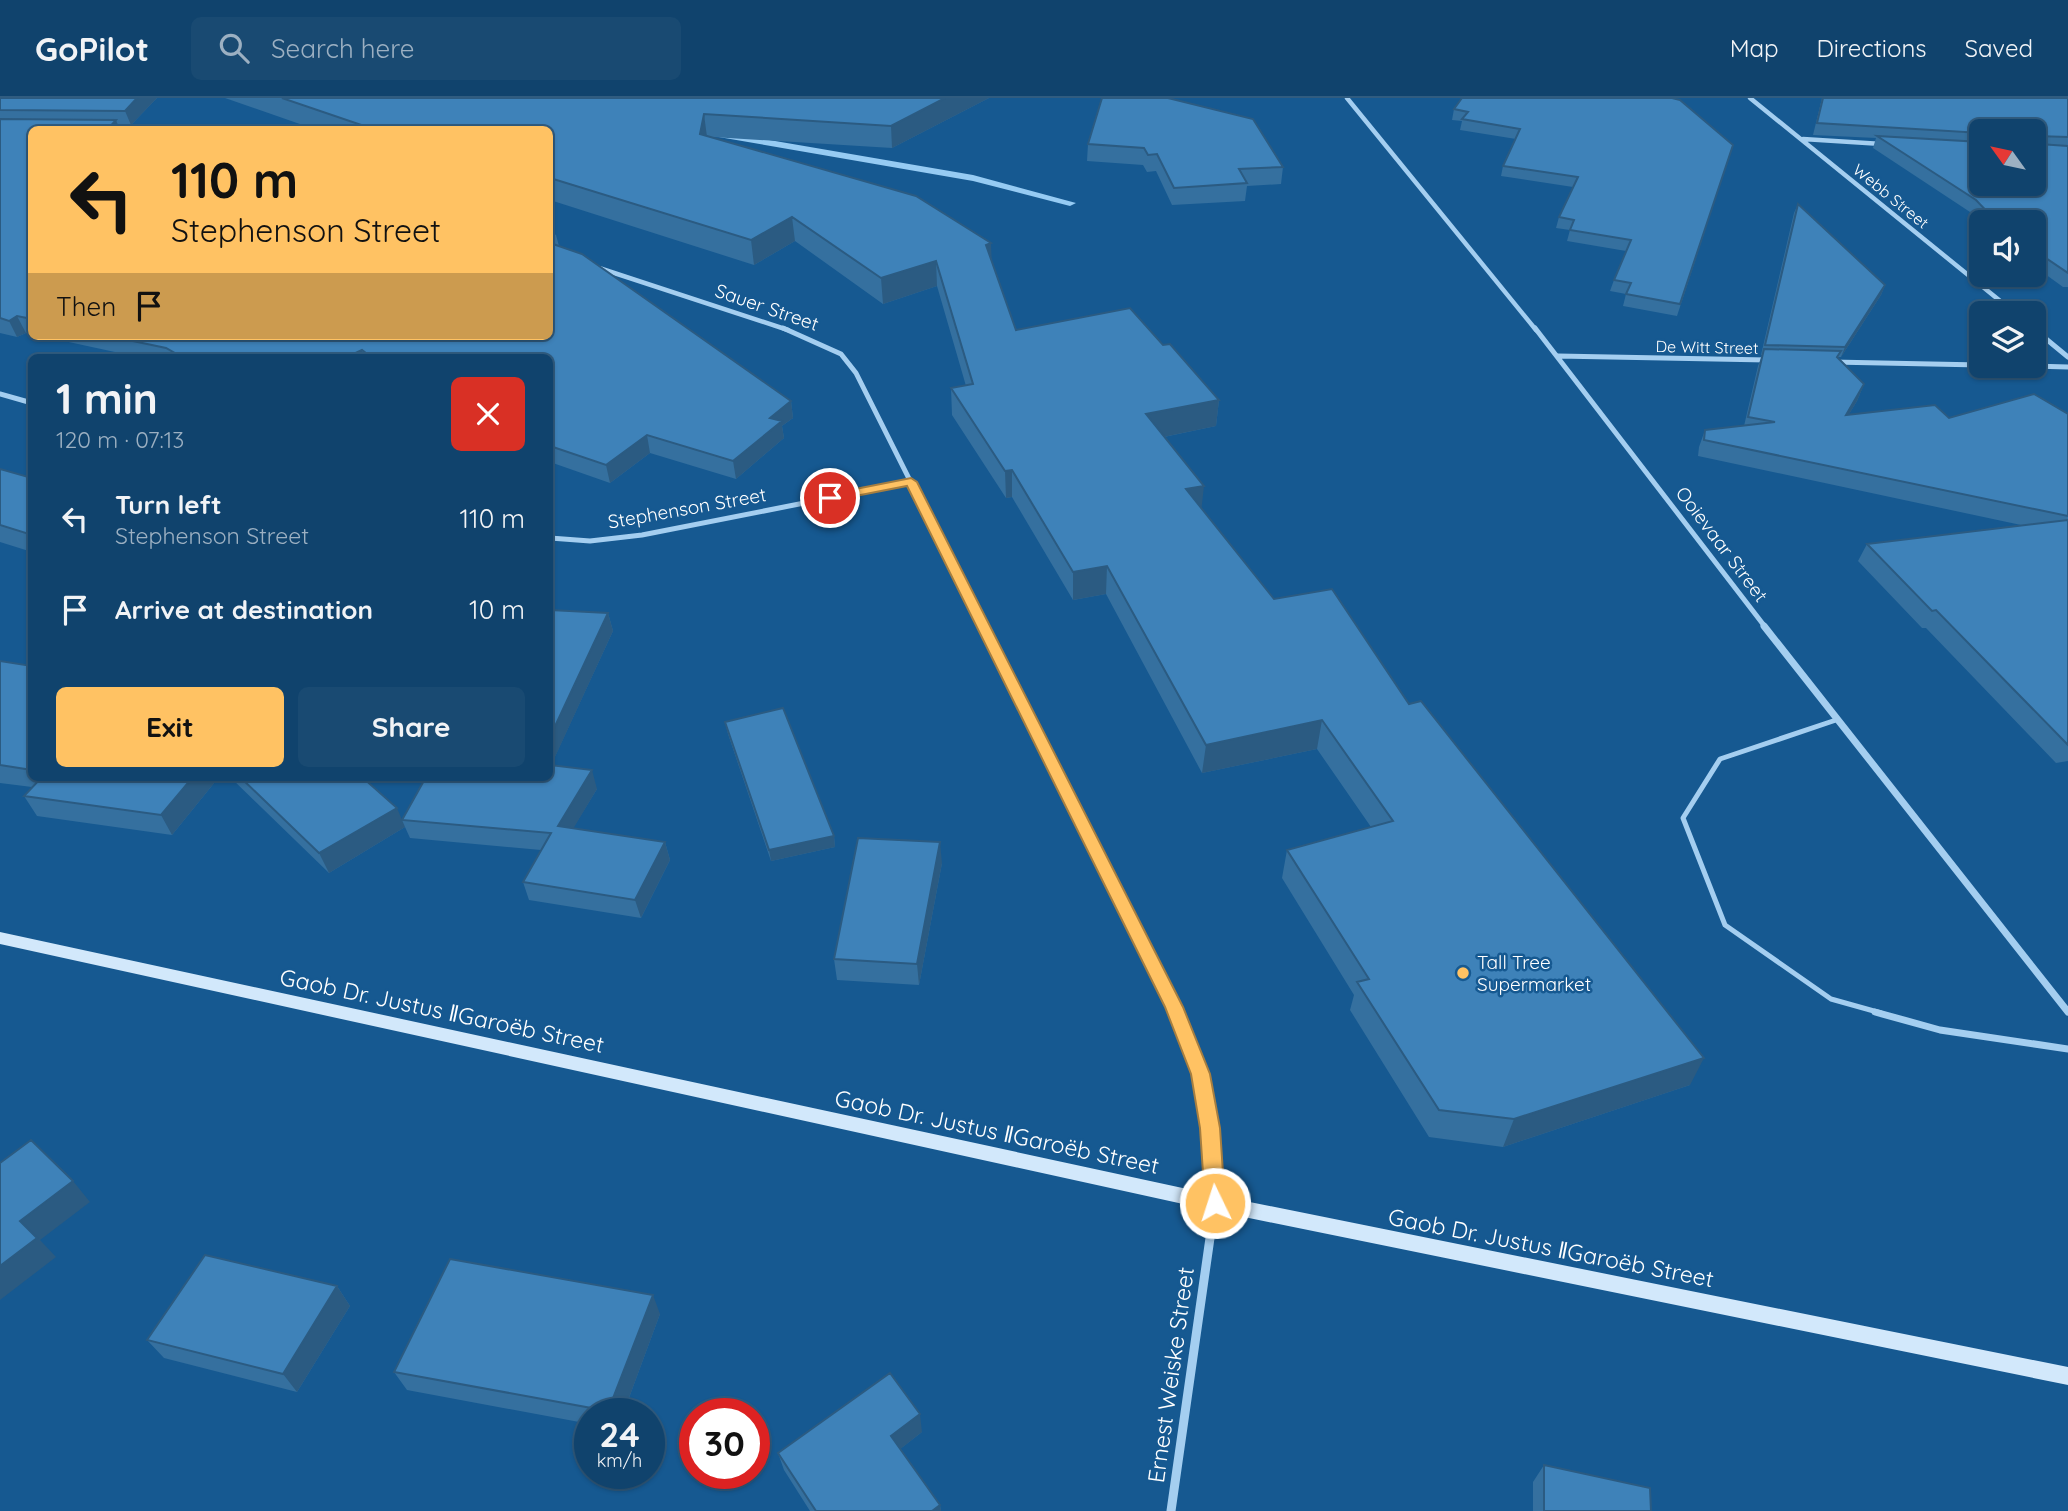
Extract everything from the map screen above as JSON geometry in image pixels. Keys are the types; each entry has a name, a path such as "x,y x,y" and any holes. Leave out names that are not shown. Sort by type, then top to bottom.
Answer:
{"street":[{"name":"Ooievaar Street","path":"1348,98 1558,356 1836,720 2068,1012"},
{"name":"Webb Street","path":"1751,98 2000,301"},
{"path":"1803,139 1885,144"},
{"name":"Sauer Street","path":"588,265 799,332 841,354 856,373 1174,1007 1200,1074 1210,1128 1215,1203"},
{"path":"2046,339 2068,357"},
{"name":"De Witt Street","path":"1558,356 1776,360"},
{"path":"1831,362 1969,365"},
{"path":"2046,366 2068,366"},
{"path":"0,394 28,402"},
{"name":"Stephenson Street","path":"553,538 590,541 642,535 911,482"},
{"name":"Gaob Dr. Justus ǁGaroëb Street","path":"0,938 1215,1203 2068,1376"},
{"name":"Ernest Weiske Street","path":"1171,1511 1215,1203"}],"lane":[{"path":"1836,720 1720,759 1683,818 1725,925 1831,999 1940,1030 2068,1049"}],"building":[{"path":"0,98 137,98 125,111 0,110"},
{"path":"282,98 945,98 891,126 704,114 700,134 916,196 991,243 986,245 1016,330 1130,308 1163,345 1170,344 1219,400 1146,414 1204,486 1186,489 1274,599 1332,589 1409,704 1421,701 1704,1058 1514,1119 1439,1110 1357,982 1369,979 1287,850 1393,821 1322,720 1206,745 1107,566 1073,572 1012,470 1005,471 951,388 973,384 936,261 881,278 792,217 751,240 553,179 553,126 364,126"},
{"path":"1102,98 1168,98 1253,119 1283,167 1239,169 1247,183 1174,188 1157,154 1148,155 1144,148 1088,144"},
{"path":"1462,98 1672,98 1680,100 1733,145 1680,304 1626,294 1631,283 1614,280 1631,240 1570,230 1574,220 1559,217 1578,177 1503,166 1520,129 1462,119 1468,112 1454,109"},
{"path":"1823,98 2068,98 2068,137 2046,136 2046,119 1969,119 1969,132 1817,123"},
{"path":"0,119 116,120 111,126 28,126 28,318 17,316 9,321 0,318"},
{"path":"1877,136 1969,141 1969,195"},
{"path":"2046,144 2068,146 2068,273 2046,258 2046,210 1986,210 1970,196 2046,196"},
{"path":"1798,204 1885,285 1845,347 1765,345"},
{"path":"553,244 582,254 791,401 770,418 782,421 733,461 647,435 606,465 553,447 553,354 367,354 362,350 353,354 177,354 166,348 128,340 553,340"},
{"path":"1764,349 1841,351 1837,357 1864,384 1846,415 1935,405 1949,418 2034,394 2068,414 2068,516 1704,440 1705,430 1775,422 1748,417"},
{"path":"0,469 28,477 28,534 0,525"},
{"path":"2068,520 2068,745 1936,610 1932,611 1867,544"},
{"path":"553,610 608,613 553,731"},
{"path":"0,661 28,665 28,769 0,765"},
{"path":"783,708 834,836 769,850 725,722"},
{"path":"553,765 592,770 558,826 665,842 635,900 523,882 551,833 402,820 424,781 553,781"},
{"path":"38,781 190,781 161,815 24,796"},
{"path":"244,781 367,781 397,808 319,853"},
{"path":"858,838 940,842 917,964 834,959"},
{"path":"31,1140 73,1181 20,1221 37,1238 0,1266 0,1163"},
{"path":"205,1255 337,1286 283,1374 147,1340"},
{"path":"450,1259 653,1295 613,1398 574,1398 574,1405 394,1372"},
{"path":"890,1373 920,1414 891,1436 940,1505 932,1511 816,1511 778,1453"},
{"path":"1544,1465 1650,1488 1651,1511 1544,1511"}],"waterway":[{"path":"717,134 973,178 1070,203"}],"place":[{"name":"Tall Tree Supermarket","path":"1463,973"}],"route":[{"path":"830,498 911,482 1174,1007 1200,1074 1210,1128 1215,1203"}]}
